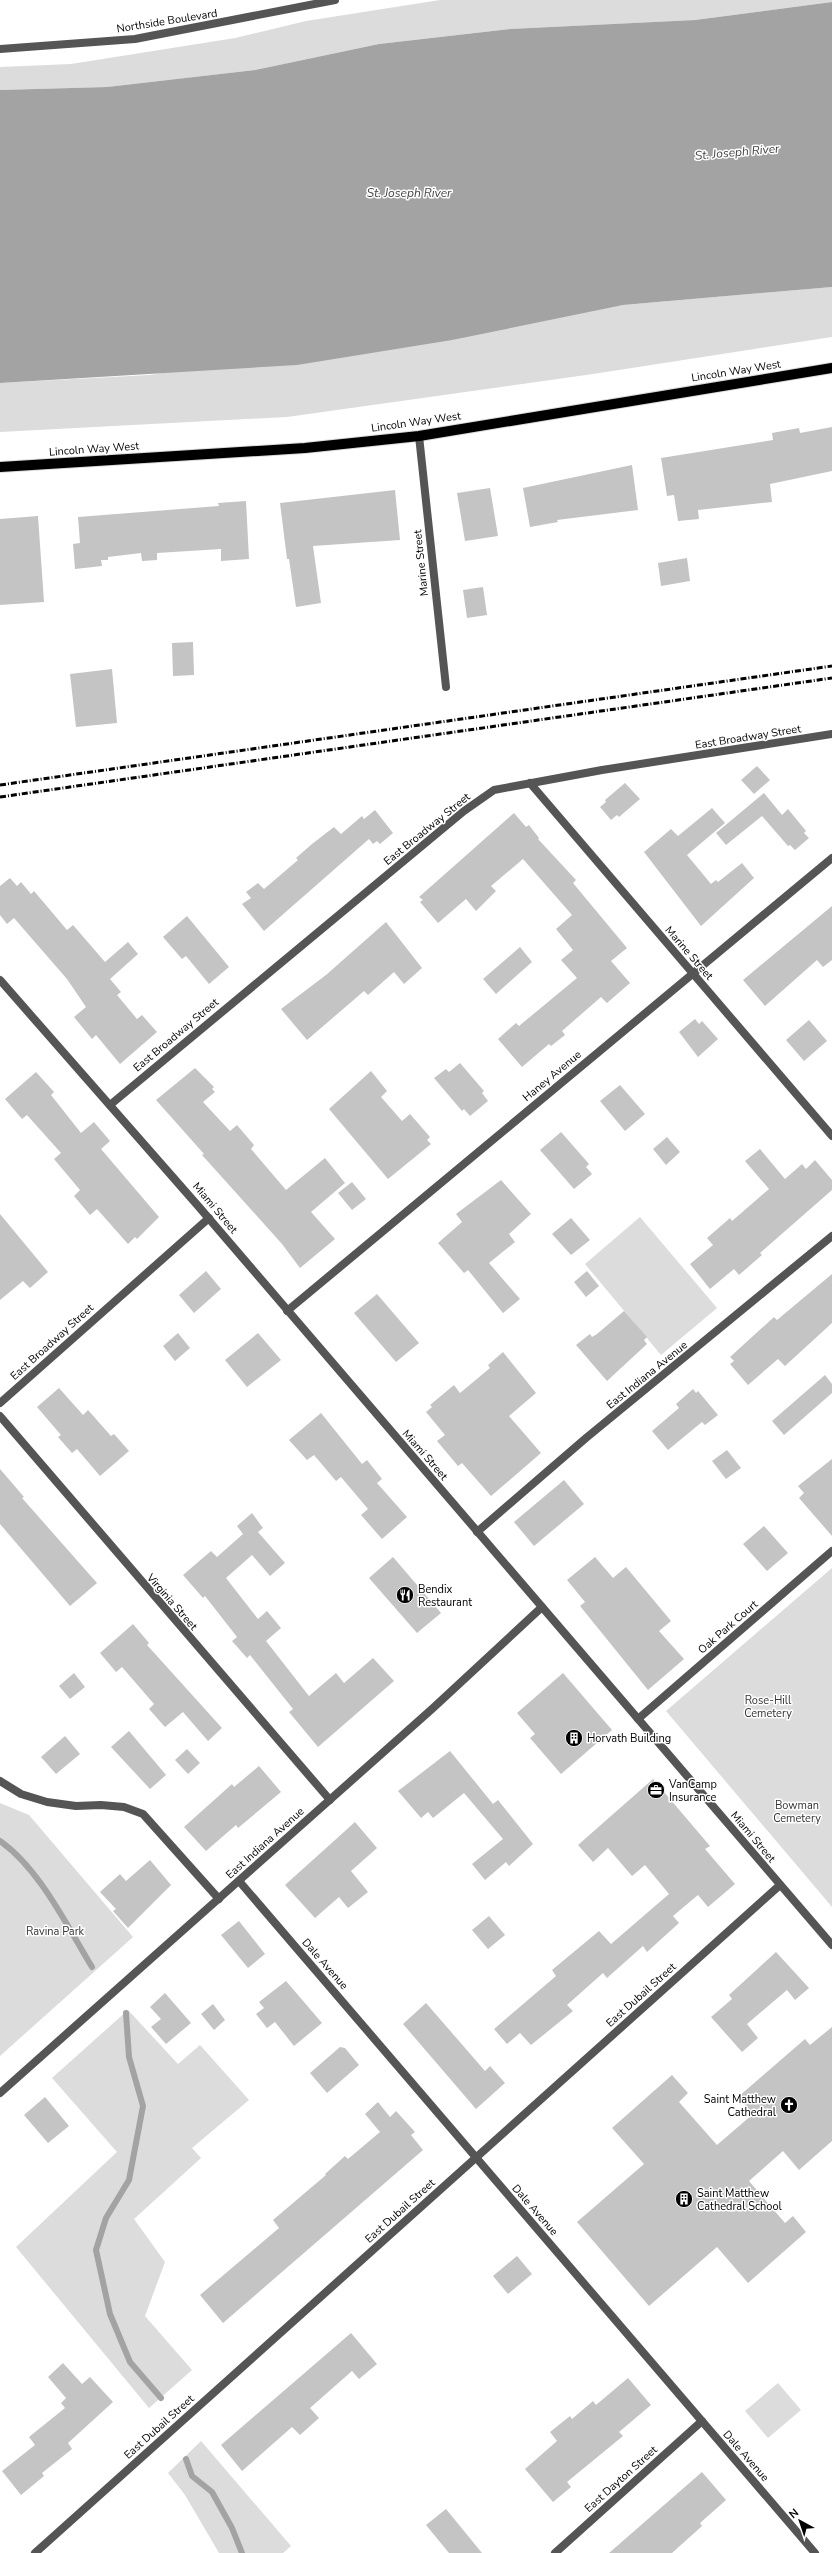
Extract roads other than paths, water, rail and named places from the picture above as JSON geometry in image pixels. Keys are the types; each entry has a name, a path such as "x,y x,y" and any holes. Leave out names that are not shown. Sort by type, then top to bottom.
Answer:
{"main road":[{"name":"Lincoln Way West","path":"0,467 305,448 419,436 832,368"}],"street":[{"name":"Northside Boulevard","path":"0,49 135,39 302,3 335,0"},
{"name":"Marine Street","path":"419,436 446,687"},
{"name":"East Broadway Street","path":"110,1105 464,811 494,790 832,734"},
{"name":"Marine Street","path":"530,783 832,1136"},
{"name":"Haney Avenue","path":"287,1311 832,858"},
{"name":"Miami Street","path":"0,980 208,1218 832,1945"},
{"name":"East Broadway Street","path":"0,1404 208,1218"},
{"name":"East Indiana Avenue","path":"477,1532 592,1433 832,1236"},
{"name":"Virginia Street","path":"0,1416 330,1800"},
{"name":"Oak Park Court","path":"638,1719 832,1551"},
{"name":"East Indiana Avenue","path":"0,2093 330,1800 542,1607"},
{"path":"0,1781 21,1794 47,1802 76,1806 124,1807 144,1814 219,1899"},
{"name":"Dale Avenue","path":"239,1881 815,2553"},
{"name":"East Dubail Street","path":"35,2553 780,1885"},
{"name":"East Dayton Street","path":"555,2553 702,2421"}],"water":[{"name":"St. Joseph River","path":"832,2 832,287 623,305 452,340 297,365 0,383 0,90 107,87 255,70 379,44 510,29 695,20"}],"waterway":[{"path":"0,1841 14,1852 40,1882 92,1967"},
{"path":"126,2013 129,2057 143,2106 129,2180 106,2218 96,2250 110,2314 130,2362 161,2398"},
{"path":"186,2459 192,2476 212,2492 232,2528 242,2553"}],"railway":[{"path":"0,785 832,666"},
{"path":"0,797 832,678"}],"place":[{"name":"Bendix Restaurant","path":"405,1595"},
{"name":"Horvath Building","path":"574,1738"},
{"name":"VanCamp Insurance","path":"656,1790"},
{"name":"Saint Matthew Cathedral","path":"789,2105"},
{"name":"Saint Matthew Cathedral School","path":"684,2199"}],"park label":[{"name":"Rose-Hill Cemetery","path":"768,1706"},
{"name":"Bowman Cemetery","path":"797,1811"},
{"name":"Ravina Park","path":"55,1931"}]}
